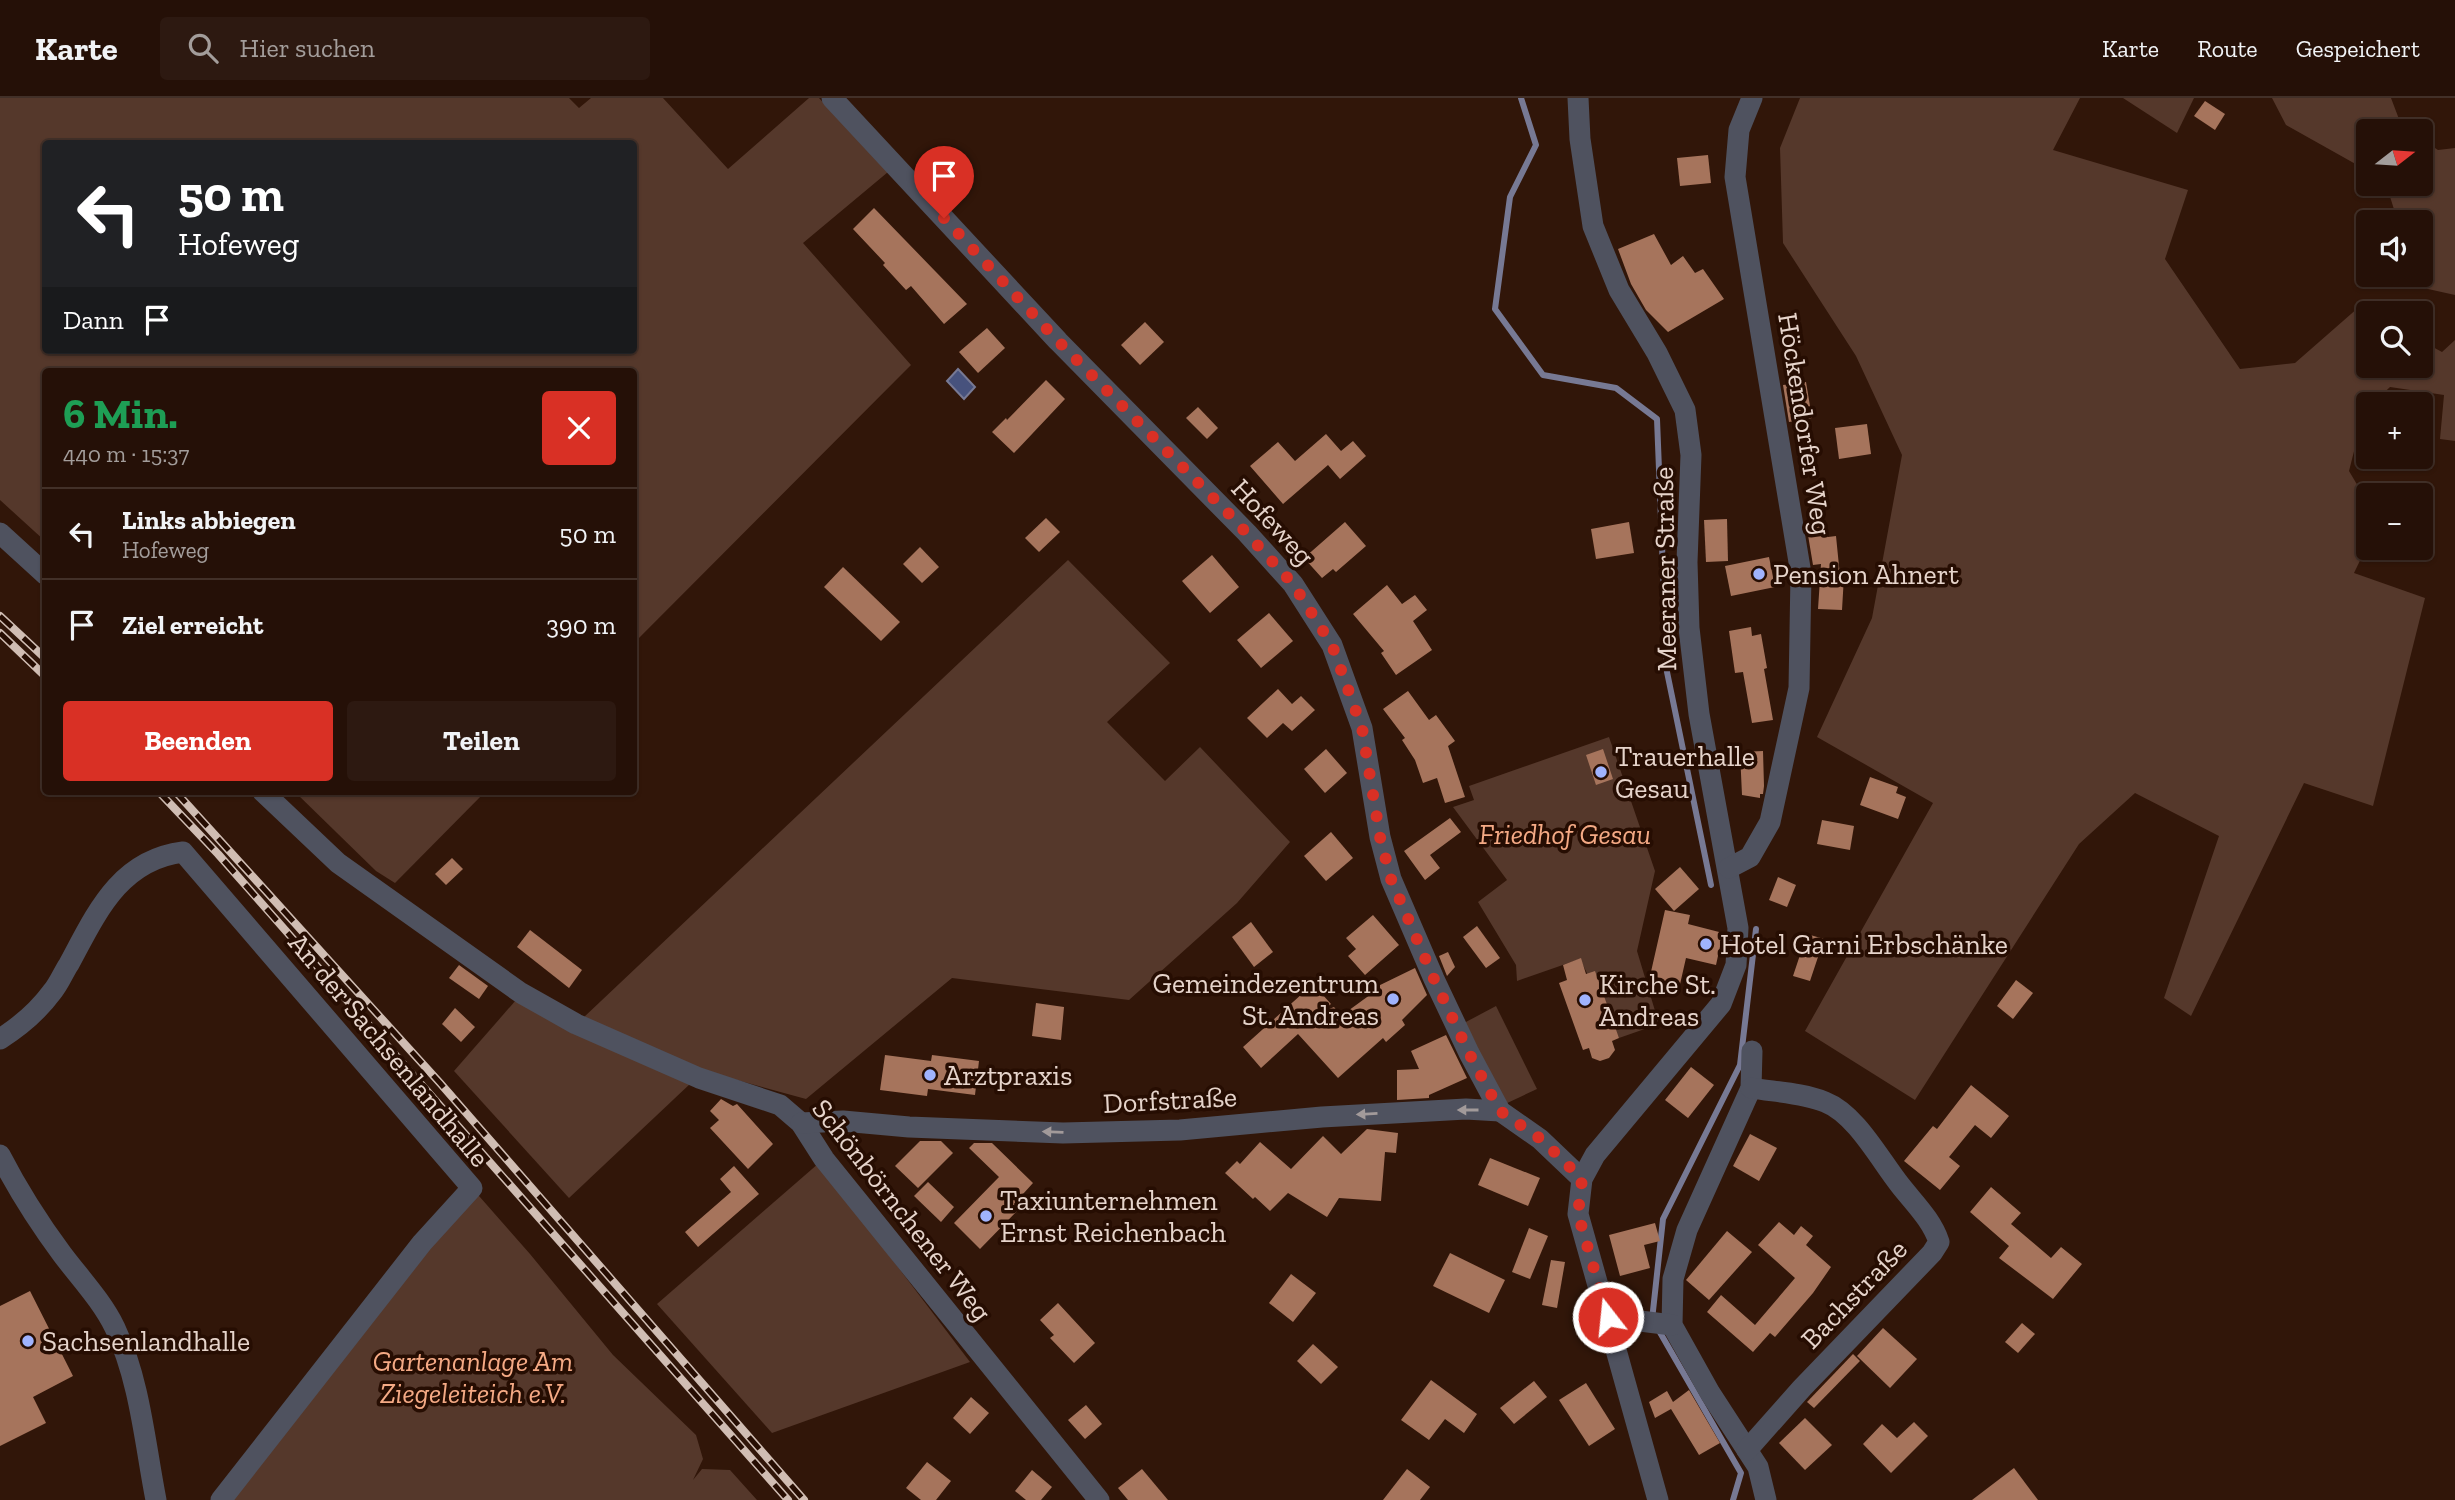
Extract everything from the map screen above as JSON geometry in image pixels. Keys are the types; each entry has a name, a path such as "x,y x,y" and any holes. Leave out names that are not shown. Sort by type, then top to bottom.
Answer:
{"street":[{"name":"Hofeweg","path":"832,98 1058,341 1247,533 1293,584 1332,645 1362,728 1380,837 1391,879 1446,1004 1500,1111 1541,1139 1582,1179"},
{"name":"Meeraner Straße","path":"1578,98 1580,139 1593,226 1619,290 1657,353 1685,410 1691,455 1687,562 1689,628 1699,714 1738,928 1735,965 1721,1004 1595,1155 1582,1179 1578,1214 1658,1500"},
{"name":"Höckendorfer Weg","path":"1729,868 1750,857 1770,822 1798,688 1801,574 1735,177 1739,130 1752,98"},
{"path":"0,533 42,571"},
{"name":"Schönbörnchener Weg","path":"266,795 338,863 521,993 576,1024 687,1072 780,1105 801,1124 824,1159 1099,1500"},
{"name":"An der Sachsenlandhalle","path":"0,1039 30,1016 54,991 101,906 120,882 157,857 183,852 472,1188 422,1242 221,1500"},
{"path":"1659,1323 1687,1230 1751,1088 1752,1051"},
{"name":"Bachstraße","path":"1747,1451 1802,1388 1932,1253 1939,1242 1927,1219 1856,1127 1839,1110 1826,1102 1751,1088"},
{"name":"Dorfstraße","path":"801,1124 843,1121 909,1127 1063,1133 1180,1130 1385,1113 1466,1109 1500,1111"},
{"path":"0,1155 17,1189 115,1327 135,1391 156,1500"},
{"path":"1608,1317 1659,1323 1710,1393 1758,1467 1766,1500"}],"green space":[{"path":"0,98 569,98 579,108 591,98 663,98 728,169 809,98 819,98 888,172 803,243 911,365 637,640 637,368 42,368 42,538 0,500"},
{"path":"1800,98 2080,98 2053,150 2188,190 2165,259 2240,369 2295,363 2356,310 2356,378 2433,378 2433,347 2442,352 2455,340 2455,441 2440,439 2444,395 2390,387 2385,392 2356,392 2356,443 2349,471 2356,483 2356,560 2360,560 2354,573 2425,598 2373,806 2304,783 2191,1016 2164,998 2219,836 2135,793 2079,844 1915,1100 1805,1031 1933,803 1817,737 1872,618 1902,455 1856,356 1783,243 1780,148"},
{"path":"2123,98 2194,98 2177,133"},
{"path":"2272,98 2391,98 2399,119 2356,119 2356,164 2286,125"},
{"path":"2433,147 2438,150 2455,148 2455,295 2419,287 2433,287 2433,210 2394,210 2390,196 2433,196"},
{"path":"1068,560 1170,663 1107,722 1165,781 1200,747 1290,842 1237,903 1129,1000 952,978 806,1099 704,1071 583,1018"},
{"name":"Friedhof Gesau","path":"1609,737 1655,871 1637,951 1659,1024 1619,1038 1580,959 1517,981 1516,965 1478,902 1507,880 1453,807 1474,800 1469,786"},
{"path":"298,795 482,795 395,883 376,871"},
{"path":"516,1000 691,1083 569,1198 454,1071"},
{"path":"1496,1006 1537,1089 1503,1105 1464,1023"},
{"path":"819,1163 970,1362 772,1433 657,1304"},
{"name":"Gartenanlage Am Ziegeleiteich e.V.","path":"472,1188 613,1355 696,1435 703,1459 693,1480 702,1469 730,1470 757,1500 221,1500"}],"water":[{"path":"958,369 975,387 964,399 947,381"}],"building":[{"path":"2205,101 2225,114 2215,130 2194,116"},
{"path":"1708,155 1711,183 1680,186 1677,158"},
{"path":"874,208 967,304 944,324 911,286 906,290 853,229"},
{"path":"1654,234 1671,265 1683,256 1695,273 1703,269 1724,299 1668,332 1646,310 1631,284 1618,249"},
{"path":"1145,322 1164,342 1140,365 1121,345"},
{"path":"987,328 1005,348 978,373 959,352"},
{"path":"1046,380 1065,399 1014,453 992,432"},
{"path":"1806,382 1812,418 1789,422 1783,385"},
{"path":"1198,407 1218,428 1207,439 1186,418"},
{"path":"1867,424 1871,454 1839,459 1835,428"},
{"path":"1326,434 1341,451 1353,441 1366,456 1340,479 1328,465 1283,504 1250,466 1278,442 1295,461"},
{"path":"1046,518 1060,532 1039,552 1025,538"},
{"path":"1727,519 1728,561 1706,562 1704,520"},
{"path":"1826,521 1828,537 1836,536 1840,576 1844,576 1842,610 1818,609 1821,564 1813,565 1806,523"},
{"path":"1345,522 1366,546 1336,572 1333,569 1322,578 1304,558"},
{"path":"1629,522 1634,553 1596,559 1591,529"},
{"path":"920,547 939,567 922,583 903,564"},
{"path":"1212,555 1239,587 1210,613 1182,581"},
{"path":"1769,557 1775,587 1731,596 1725,566"},
{"path":"843,567 900,622 881,641 824,587"},
{"path":"1387,585 1402,604 1415,595 1427,610 1413,621 1432,650 1396,675 1381,653 1384,651 1353,614"},
{"path":"1269,613 1293,641 1261,668 1237,640"},
{"path":"1751,627 1752,636 1761,634 1773,720 1752,723 1743,672 1735,673 1729,631"},
{"path":"1278,689 1292,704 1301,696 1315,710 1292,731 1283,723 1267,738 1247,718"},
{"path":"1408,691 1429,720 1436,715 1455,741 1448,746 1465,797 1445,803 1437,778 1423,783 1415,760 1402,740 1405,738 1383,709"},
{"path":"1326,749 1347,773 1325,793 1304,769"},
{"name":"Trauerhalle Gesau","path":"1603,749 1613,779 1596,785 1586,755"},
{"path":"1763,751 1763,794 1760,794 1760,798 1742,795 1740,752"},
{"path":"1870,777 1898,787 1896,793 1906,797 1898,819 1860,805"},
{"path":"1450,818 1461,832 1430,855 1440,868 1425,880 1404,851"},
{"path":"1822,820 1854,826 1850,850 1817,844"},
{"path":"1331,832 1353,858 1326,881 1304,856"},
{"path":"452,858 463,869 446,885 435,874"},
{"path":"1680,867 1699,889 1674,911 1655,889"},
{"path":"1778,877 1796,885 1787,907 1769,900"},
{"path":"1665,910 1690,915 1688,924 1723,933 1716,965 1686,958 1678,993 1648,985"},
{"path":"1373,915 1399,945 1365,975 1348,956 1356,949 1346,938"},
{"path":"1251,922 1273,952 1254,967 1232,937"},
{"path":"1477,926 1500,958 1486,968 1463,937"},
{"path":"530,930 582,970 569,988 517,947"},
{"path":"1807,934 1824,939 1810,981 1793,976"},
{"path":"1448,952 1455,967 1447,976 1439,956"},
{"name":"Kirche St. Andreas","path":"1581,958 1586,974 1595,971 1619,1038 1612,1041 1615,1050 1609,1058 1600,1061 1592,1058 1589,1048 1583,1050 1559,983 1567,980 1563,965"},
{"path":"459,965 488,986 479,999 449,978"},
{"path":"1415,968 1427,995 1402,1020 1405,1025 1386,1042 1383,1038 1338,1078 1298,1034 1261,1068 1243,1047 1313,984 1331,1004 1327,1007 1334,1007 1341,1016 1378,989 1376,987"},
{"path":"2016,980 2033,993 2013,1019 1997,1006"},
{"path":"1036,1003 1064,1007 1061,1040 1032,1036"},
{"path":"455,1008 475,1027 461,1042 442,1024"},
{"path":"1446,1035 1467,1078 1429,1095 1429,1098 1397,1100 1397,1070 1419,1069 1411,1051"},
{"name":"Arztpraxis","path":"885,1055 931,1061 932,1055 979,1061 975,1095 928,1089 927,1096 880,1090"},
{"path":"1691,1067 1714,1085 1688,1118 1665,1100"},
{"path":"1971,1085 2009,1116 1991,1138 1975,1125 1949,1157 1960,1166 1940,1190 1904,1161 1933,1126 1937,1129"},
{"path":"721,1099 733,1106 737,1104 773,1144 748,1169 710,1128 719,1120 710,1111"},
{"path":"1367,1129 1398,1133 1396,1153 1385,1152 1381,1201 1339,1198 1327,1217 1288,1193 1270,1211 1225,1173 1237,1161 1240,1164 1260,1142 1291,1169 1323,1136 1341,1154"},
{"path":"1750,1134 1777,1148 1759,1181 1733,1166"},
{"path":"920,1141 941,1141 953,1153 918,1188 895,1166"},
{"path":"974,1143 992,1143 1033,1183 1014,1204 1019,1209 980,1249 954,1223 999,1177 969,1148"},
{"path":"1490,1158 1540,1178 1528,1206 1478,1185"},
{"path":"734,1166 759,1194 698,1247 685,1232 731,1192 720,1179"},
{"path":"928,1182 954,1207 941,1222 914,1196"},
{"path":"1991,1187 2021,1213 2011,1224 2051,1258 2061,1247 2082,1264 2053,1299 1999,1258 2009,1246 1970,1212"},
{"path":"1779,1222 1794,1235 1801,1226 1813,1236 1806,1245 1831,1267 1813,1293 1775,1337 1770,1333 1753,1352 1707,1312 1721,1295 1755,1325 1795,1278 1758,1245"},
{"path":"1655,1223 1660,1241 1644,1245 1650,1268 1620,1276 1609,1235"},
{"path":"1529,1228 1548,1236 1530,1279 1512,1272"},
{"path":"1727,1231 1752,1252 1709,1300 1686,1280"},
{"path":"1450,1253 1505,1280 1489,1313 1433,1286"},
{"path":"1551,1260 1565,1262 1557,1308 1542,1305"},
{"path":"1291,1274 1316,1293 1293,1322 1269,1303"},
{"name":"Sachsenlandhalle","path":"30,1291 73,1376 33,1397 46,1423 0,1446 0,1306"},
{"path":"1058,1303 1095,1343 1074,1363 1050,1338 1054,1335 1040,1320"},
{"path":"2022,1323 2035,1334 2018,1353 2005,1342"},
{"path":"1883,1328 1917,1359 1890,1388 1857,1356"},
{"path":"1313,1344 1338,1367 1321,1384 1297,1361"},
{"path":"1853,1354 1860,1361 1814,1408 1807,1402"},
{"path":"1431,1380 1477,1414 1464,1433 1445,1419 1429,1440 1401,1420"},
{"path":"1534,1381 1547,1397 1514,1424 1500,1408"},
{"path":"1586,1383 1615,1429 1589,1446 1559,1400"},
{"path":"1689,1390 1720,1443 1699,1455 1671,1409 1655,1418 1649,1402 1667,1391 1673,1402"},
{"path":"971,1397 989,1413 970,1434 953,1418"},
{"path":"1086,1405 1102,1424 1085,1439 1068,1420"},
{"path":"1805,1418 1832,1445 1805,1470 1779,1443"},
{"path":"1914,1422 1928,1436 1891,1473 1863,1444 1882,1424 1897,1438"},
{"path":"927,1462 951,1481 936,1500 921,1500 906,1488"},
{"path":"2014,1468 2038,1500 1972,1500"},
{"path":"1142,1469 1168,1500 1128,1500 1118,1488"},
{"path":"1407,1469 1430,1487 1420,1500 1383,1500"},
{"path":"1032,1470 1052,1487 1041,1500 1026,1500 1015,1491"}],"waterway":[{"path":"1521,98 1536,145 1510,197 1495,309 1543,375 1616,388 1657,419 1667,672 1711,885"},
{"path":"1652,1320 1663,1219 1740,1065 1756,929"},
{"path":"1658,1329 1741,1473 1733,1500"}],"railway":[{"path":"0,616 42,655"},
{"path":"0,633 42,673"},
{"path":"162,795 218,854 788,1500"},
{"path":"179,795 440,1083 804,1500"}],"place":[{"name":"Pension Ahnert","path":"1759,574"},
{"name":"Trauerhalle Gesau","path":"1601,772"},
{"name":"Hotel Garni Erbschänke","path":"1706,944"},
{"name":"Gemeindezentrum St. Andreas","path":"1393,999"},
{"name":"Kirche St. Andreas","path":"1585,1000"},
{"name":"Arztpraxis","path":"930,1075"},
{"name":"Taxiunternehmen Ernst Reichenbach","path":"986,1216"},
{"name":"Sachsenlandhalle","path":"28,1341"}],"route":[{"path":"944,218 1058,341 1247,533 1293,584 1332,645 1362,728 1380,837 1391,879 1434,979 1500,1111 1541,1139 1582,1179 1578,1214 1608,1317"}]}
